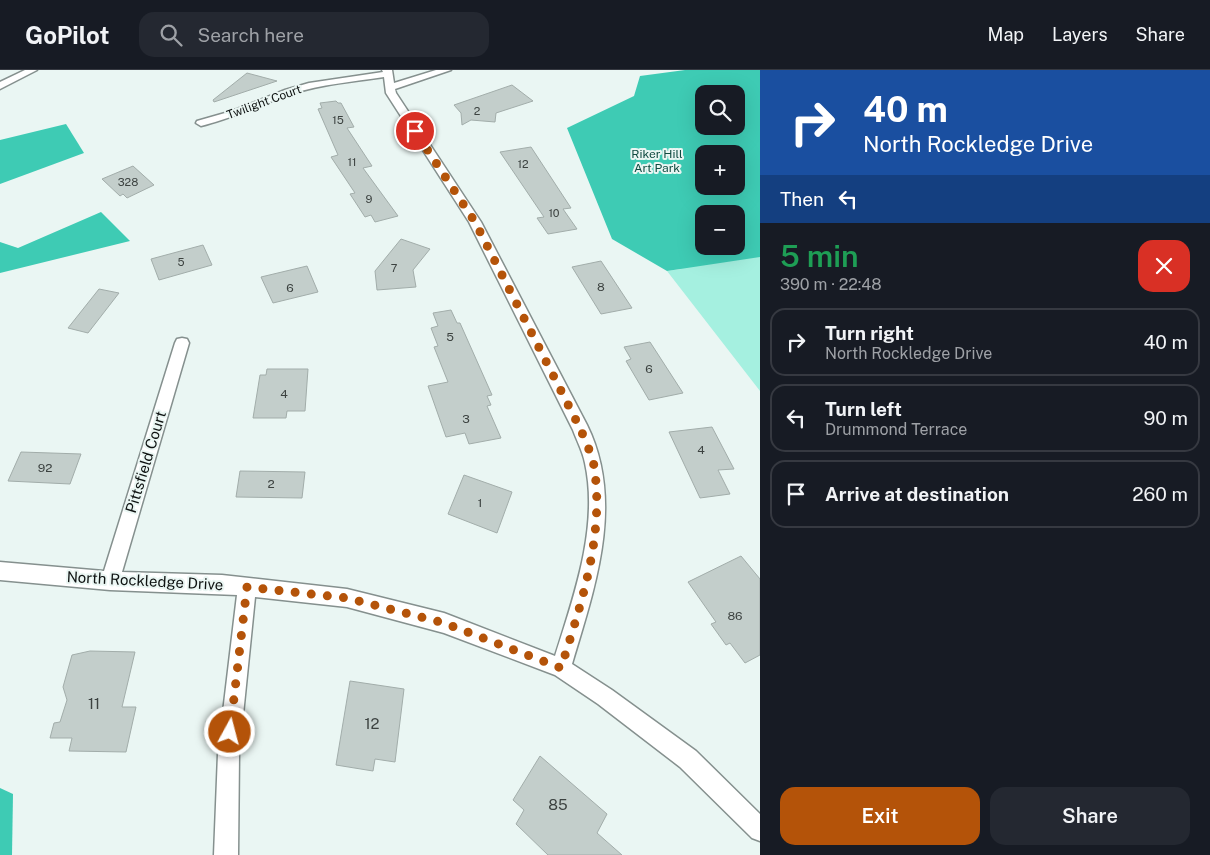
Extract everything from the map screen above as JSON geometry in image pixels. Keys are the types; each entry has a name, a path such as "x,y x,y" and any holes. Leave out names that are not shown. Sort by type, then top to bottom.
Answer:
{"street":[{"path":"0,86 32,70"},
{"name":"Twilight Court","path":"201,123 236,113 288,92 312,85 446,70"},
{"path":"388,77 391,93 475,222 581,430 594,465 596,512 592,557 561,668"},
{"name":"Pittsfield Court","path":"110,580 182,343"},
{"name":"North Rockledge Drive","path":"0,571 110,580 222,584 347,598 444,623 561,668 688,759 760,830"},
{"path":"226,855 228,750 247,587"}],"green space":[{"name":"Riker Hill Art Park","path":"685,70 760,70 760,257 667,271 612,239 567,128 634,96 640,76"},
{"path":"689,70 760,70 760,391 667,271 681,269"},
{"path":"66,124 84,153 0,184 0,140"},
{"path":"101,212 130,241 0,273 0,242 18,248"},
{"path":"0,788 13,794 12,855 0,855"}],"building":[{"path":"247,73 277,81 214,102 213,100"},
{"path":"512,85 533,101 496,113 495,122 471,120 462,125 461,113 454,105"},
{"path":"336,101 341,103 354,127 347,128 372,166 363,168 398,216 375,222 371,215 365,217 350,194 355,193 331,157 338,155 318,109 322,108 320,103"},
{"path":"531,147 571,208 563,209 577,229 548,234 537,218 544,217 500,152"},
{"path":"133,166 154,185 127,198 123,194 120,196 102,179"},
{"path":"401,239 430,249 413,270 416,287 377,290 375,271"},
{"path":"203,245 212,265 159,280 151,259"},
{"path":"601,261 632,308 601,314 572,267"},
{"path":"307,266 318,292 273,303 261,277"},
{"path":"99,289 119,293 88,333 68,328"},
{"path":"451,310 457,323 460,323 492,395 487,396 491,405 487,406 501,438 469,444 465,433 446,437 428,386 448,382 434,347 438,346 431,328 438,326 433,313"},
{"path":"650,342 683,393 649,400 626,361 631,359 624,347"},
{"path":"267,369 308,369 305,411 287,411 286,418 253,418 260,375 266,375"},
{"path":"712,427 734,469 718,470 730,494 700,498 669,432"},
{"path":"21,452 81,454 70,484 8,481"},
{"path":"240,471 305,472 302,498 236,497"},
{"path":"464,475 512,492 497,533 448,514"},
{"path":"741,556 760,579 760,655 745,663 730,643 726,645 711,624 716,622 688,582"},
{"path":"90,651 135,652 122,707 136,707 126,752 69,751 72,738 50,738 54,723 60,722 67,700 63,687 72,655"},
{"path":"350,681 404,689 395,762 375,759 373,771 336,765"},
{"path":"540,756 607,814 597,833 622,855 548,855 516,824 524,810 513,800"}],"route":[{"path":"230,732 247,587 347,598 444,623 512,651 561,668 592,557 596,512 594,465 581,430 475,222 415,131"}]}
